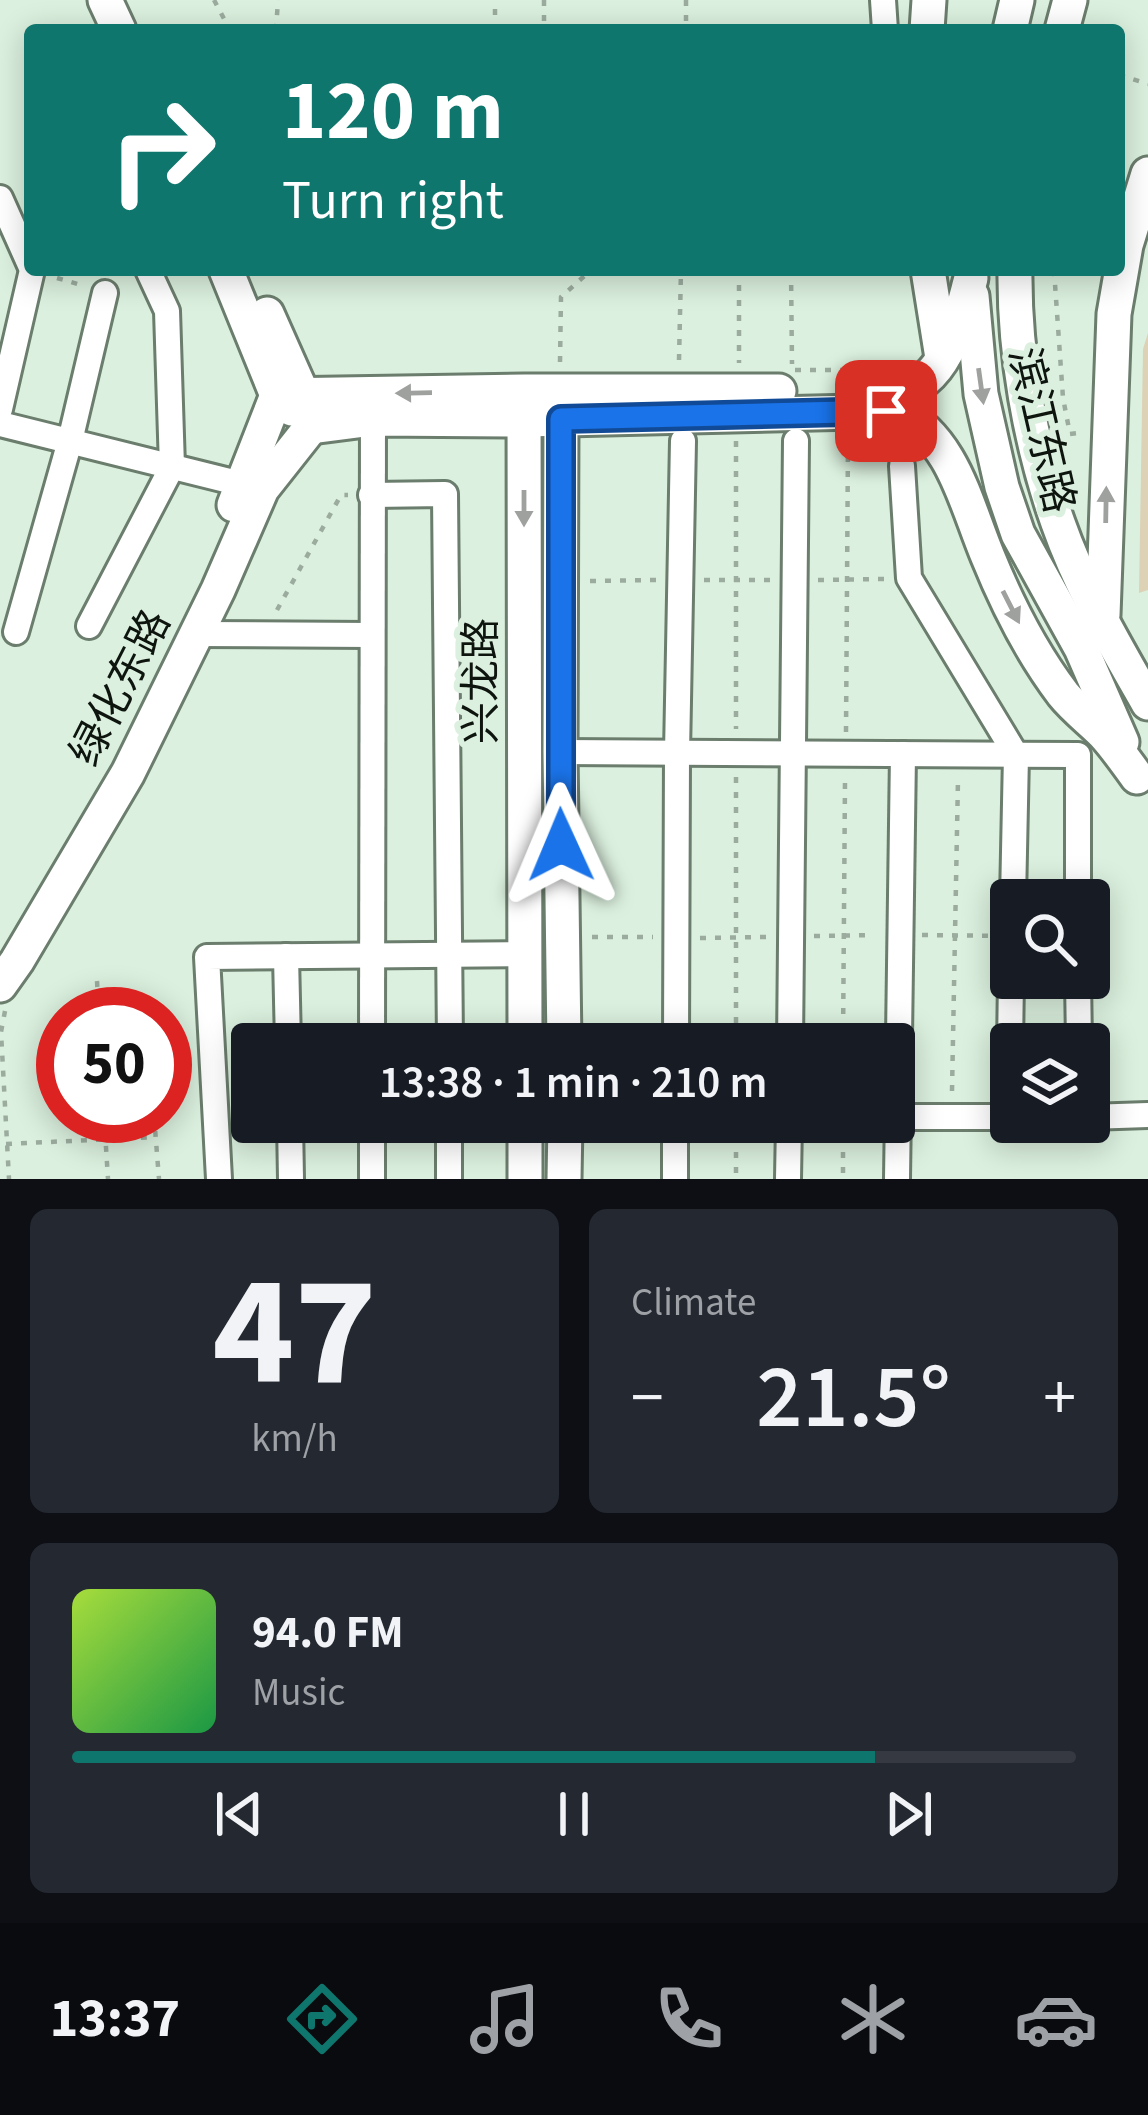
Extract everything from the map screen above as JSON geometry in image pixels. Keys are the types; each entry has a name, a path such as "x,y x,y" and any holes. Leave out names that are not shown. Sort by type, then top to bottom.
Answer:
{"main road":[{"path":"1125,250 1148,174"},
{"path":"229,276 297,406"},
{"path":"250,276 297,406"},
{"path":"929,276 942,358"},
{"path":"297,406 524,405 898,392 918,384 936,368 958,323 970,276"},
{"name":"滨江东路","path":"971,276 981,394 1002,487 1018,534 1081,648 1097,719 1143,787"},
{"name":"滨江东路","path":"1015,276 1015,316 1034,433 1058,523 1103,622 1142,692"},
{"path":"1103,622 1114,314 1121,276"},
{"path":"297,406 373,418 524,405 561,419 898,412 917,421 936,440 955,470 988,557 1031,646 1063,694 1097,719 1132,705 1142,692"},
{"name":"兴龙路","path":"524,405 525,1023"},
{"name":"绿化东路","path":"6,964 297,406"},
{"name":"绿化东路","path":"6,964 128,773 196,634 253,487 297,406"},
{"name":"兴龙路","path":"561,419 564,1023"},
{"path":"525,1143 525,1179"},
{"path":"564,1179 565,1143"}],"street":[{"path":"0,198 24,252"},
{"path":"0,410 29,276"},
{"path":"88,626 172,467 166,310 151,276"},
{"path":"16,632 70,441 105,292"},
{"path":"372,1023 373,418"},
{"path":"0,424 253,487"},
{"path":"676,1023 683,441"},
{"path":"790,1023 796,441"},
{"path":"902,466 909,578 1016,755 1013,879"},
{"path":"371,495 445,494 450,1023"},
{"path":"196,634 371,635"},
{"path":"560,752 1078,755 1078,879"},
{"path":"898,1023 903,754"},
{"path":"219,1179 207,957 525,954"},
{"path":"286,956 288,1023"},
{"path":"1110,1116 1148,1115"},
{"path":"915,1117 990,1118"},
{"path":"290,1143 291,1179"},
{"path":"372,1143 372,1179"},
{"path":"449,1143 449,1179"},
{"path":"675,1143 675,1179"},
{"path":"788,1179 789,1143"},
{"path":"897,1143 898,1179"}],"path":[{"path":"560,367 561,297 585,276"},
{"path":"679,368 681,276"},
{"path":"739,276 740,369"},
{"path":"791,276 793,370"},
{"path":"1054,276 1070,434"},
{"path":"263,634 341,495 371,495"},
{"path":"560,581 909,578"},
{"path":"951,1118 958,755"},
{"path":"6,964 1,1031 9,1179"},
{"path":"98,981 98,987"},
{"path":"6,1144 36,1142"},
{"path":"105,1143 108,1179"},
{"path":"156,1143 159,1179"},
{"path":"736,1143 736,1179"},
{"path":"843,1143 843,1179"}],"shaded area":[{"path":"1148,333 1148,590 1139,593 1143,349"}],"route":[{"path":"561,845 561,419 886,411"}]}
